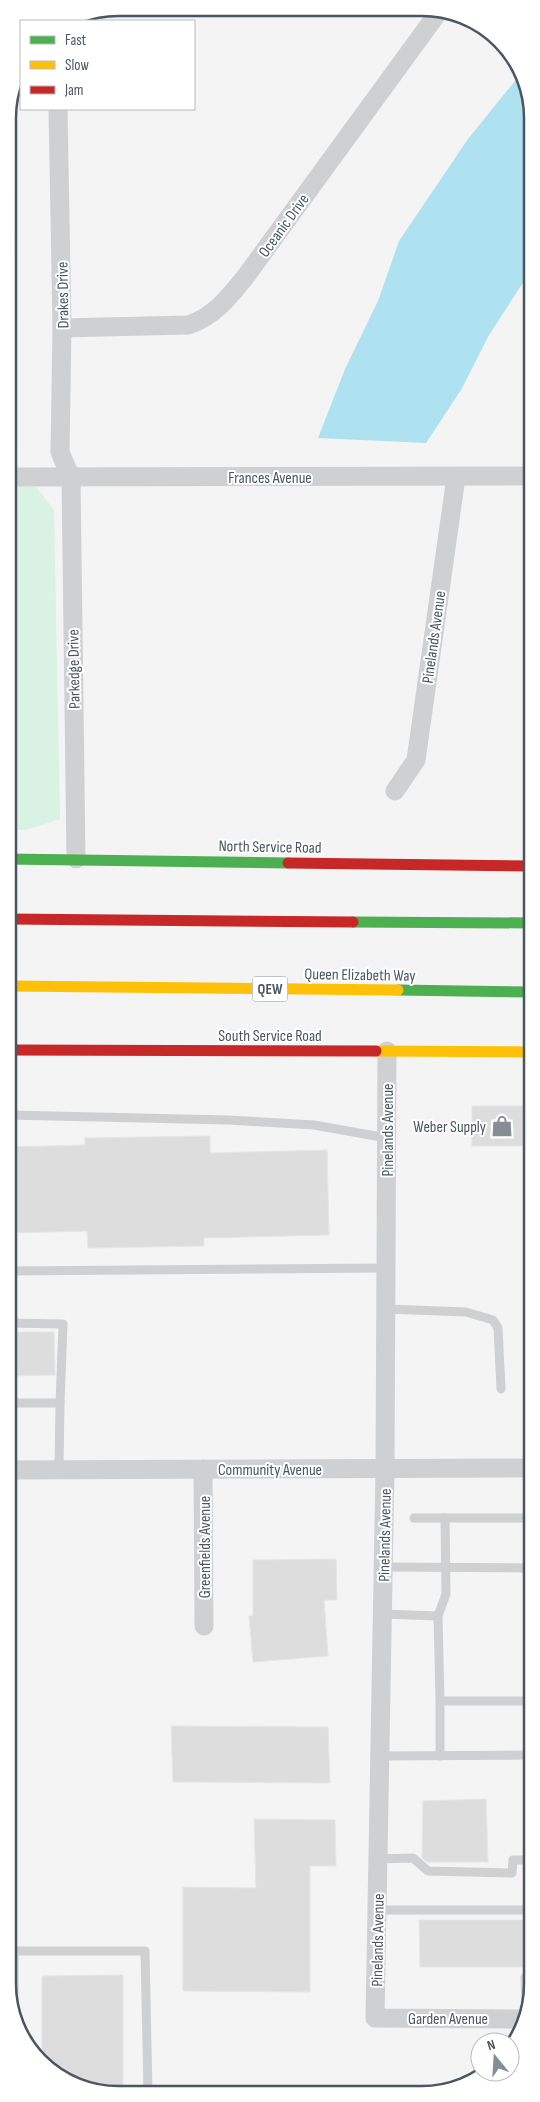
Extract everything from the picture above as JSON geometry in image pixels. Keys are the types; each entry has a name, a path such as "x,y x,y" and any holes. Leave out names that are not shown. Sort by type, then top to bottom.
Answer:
{"main road":[{"name":"North Service Road","path":"16,859 524,866"},
{"path":"16,919 524,923"},
{"name":"Queen Elizabeth Way","path":"16,986 524,992"},
{"name":"South Service Road","path":"16,1050 524,1052"}],"street":[{"name":"Oceanic Drive","path":"62,328 188,325 203,320 220,307 246,276 429,17"},
{"name":"Drakes Drive","path":"58,110 62,328 60,452 71,478"},
{"name":"Frances Avenue","path":"16,477 524,476"},
{"name":"Pinelands Avenue","path":"394,791 416,760 456,477"},
{"name":"Parkedge Drive","path":"71,478 76,860"},
{"name":"Pinelands Avenue","path":"375,2018 384,1567 387,1051"},
{"name":"Community Avenue","path":"16,1470 524,1468"},
{"name":"Greenfields Avenue","path":"203,1469 204,1626"},
{"name":"Garden Avenue","path":"375,2018 517,2019"}],"lane":[{"path":"16,1115 228,1120 314,1125 387,1138"},
{"path":"16,1271 386,1268"},
{"path":"386,1309 466,1312 493,1320 498,1328 501,1390"},
{"path":"16,1323 63,1324 59,1470"},
{"path":"16,1403 60,1403"},
{"path":"414,1518 524,1518"},
{"path":"440,1756 438,1616 446,1594 445,1518"},
{"path":"384,1567 524,1568"},
{"path":"383,1614 438,1616"},
{"path":"440,1702 523,1701"},
{"path":"380,1756 524,1756"},
{"path":"378,1859 414,1858 428,1871 512,1874 513,1860 524,1860"},
{"path":"377,1910 524,1910"},
{"path":"16,1951 145,1951 148,2086"}],"green space":[{"path":"16,486 36,487 54,510 60,819 26,830 16,830"}],"water":[{"path":"516,80 522,98 524,118 524,281 489,335 461,390 426,443 318,438 345,369 378,301 399,241 468,139"}],"building":[{"name":"Weber Supply","path":"472,1106 524,1106 524,1146 472,1146"},
{"path":"210,1136 210,1153 327,1150 329,1235 204,1238 204,1246 88,1248 87,1231 16,1233 16,1147 85,1145 85,1138"},
{"path":"16,1332 54,1332 55,1375 16,1376"},
{"path":"336,1559 337,1600 324,1600 328,1656 253,1662 249,1616 253,1616 253,1560"},
{"path":"171,1726 328,1727 330,1783 173,1782"},
{"path":"486,1799 488,1862 427,1862 422,1858 423,1801"},
{"path":"254,1819 335,1820 336,1866 310,1866 310,1992 183,1991 183,1887 256,1888"},
{"path":"419,1920 524,1920 524,1967 420,1967"},
{"path":"123,1975 123,2086 98,2084 79,2078 56,2065 42,2052 42,1976"}],"traffic: fast":[{"path":"16,859 288,863"},
{"path":"353,922 524,923"},
{"path":"398,990 524,992"}],"traffic: slow":[{"path":"16,986 398,990"},
{"path":"376,1051 524,1052"}],"traffic: jam":[{"path":"288,863 524,866"},
{"path":"16,919 353,922"},
{"path":"16,1050 376,1051"}],"place":[{"name":"Weber Supply","path":"502,1126"}]}
